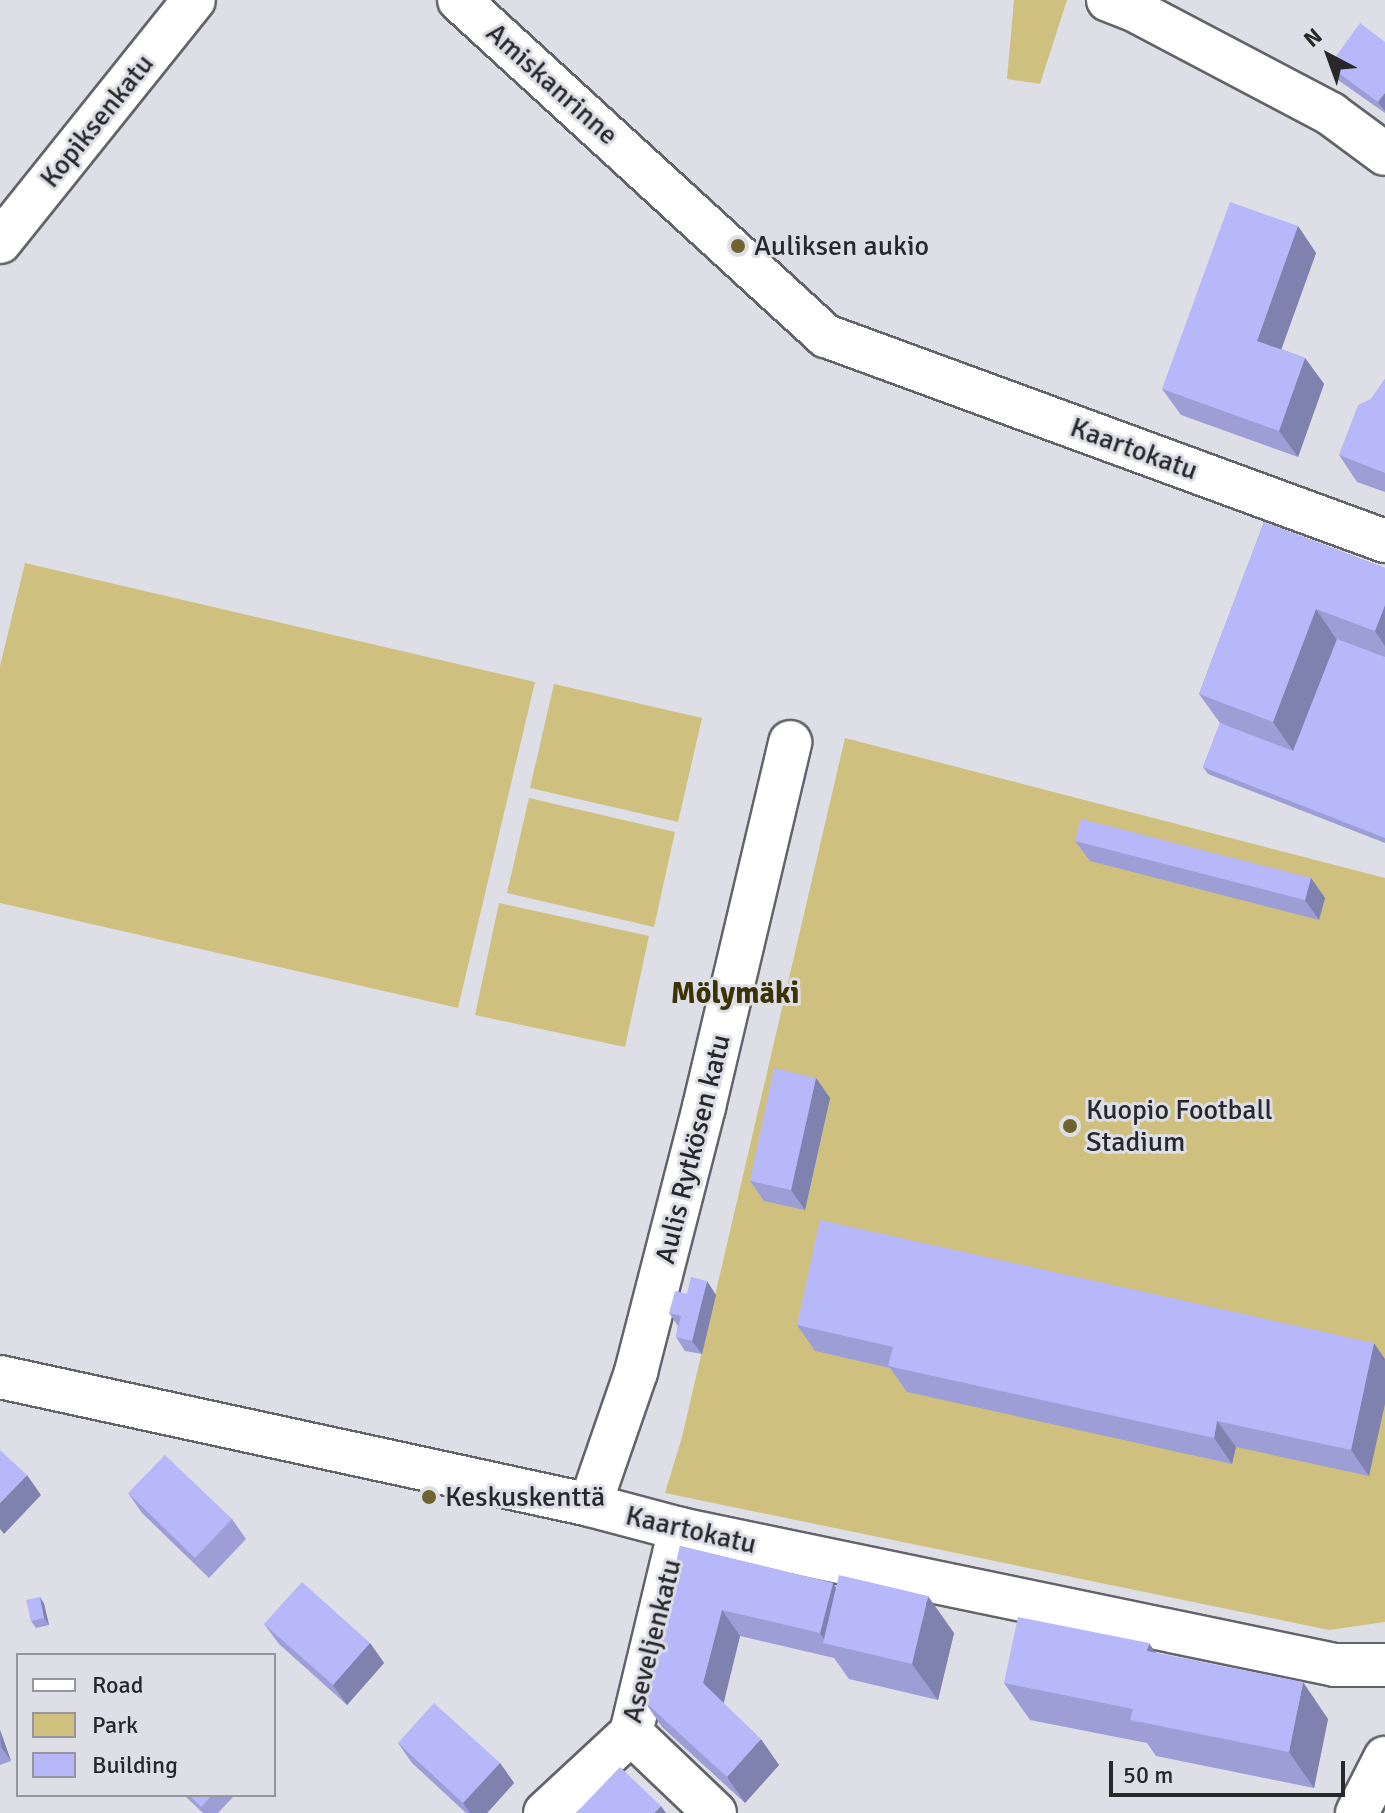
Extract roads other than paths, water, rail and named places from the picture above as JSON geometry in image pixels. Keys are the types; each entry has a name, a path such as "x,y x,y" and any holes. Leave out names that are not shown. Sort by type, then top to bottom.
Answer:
{"street":[{"name":"Kopiksenkatu","path":"0,242 194,0"},
{"name":"Amiskanrinne","path":"459,0 826,336 883,359"},
{"path":"1108,0 1132,9 1331,114 1385,154"},
{"name":"Kaartokatu","path":"883,359 1385,541"},
{"name":"Aulis Rytkösen katu","path":"590,1505 636,1372 704,1107 790,742"},
{"name":"Kaartokatu","path":"0,1377 590,1505 680,1529 1335,1665 1385,1665"},
{"name":"Aseveljenkatu","path":"545,1813 631,1733 680,1529"},
{"path":"631,1733 715,1813"},
{"path":"1357,1813 1385,1758"}],"place":[{"name":"Auliksen aukio","path":"738,246"},
{"name":"Kuopio Football Stadium","path":"1070,1126"},
{"name":"Keskuskenttä","path":"429,1497"}],"district":[{"name":"Mölymäki","path":"735,994"}]}
